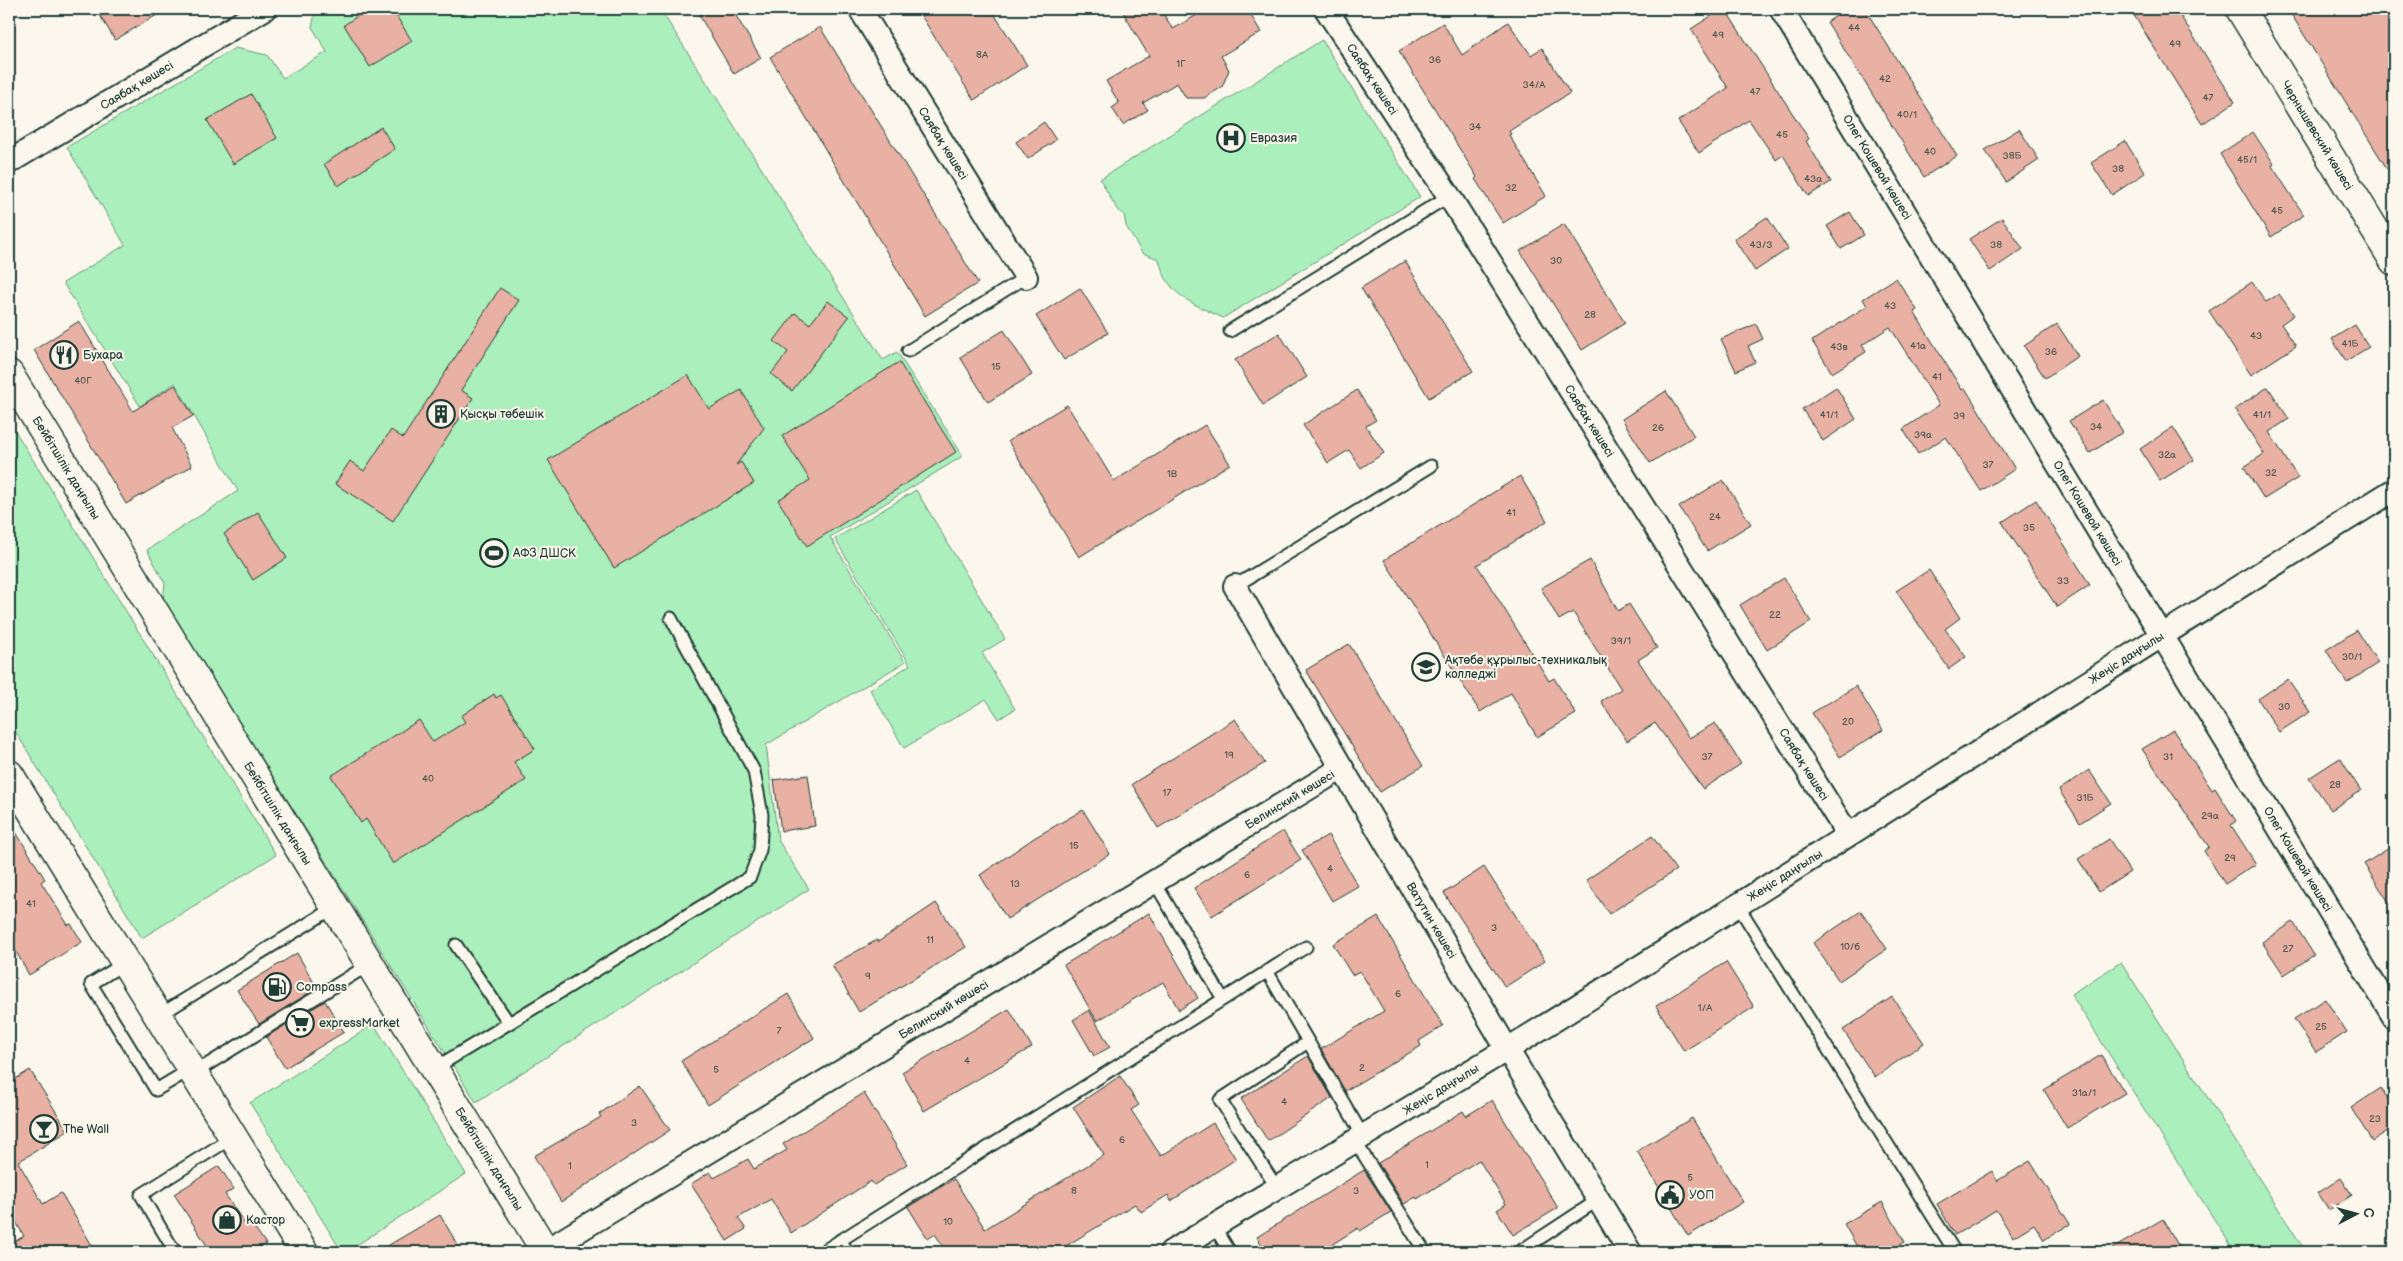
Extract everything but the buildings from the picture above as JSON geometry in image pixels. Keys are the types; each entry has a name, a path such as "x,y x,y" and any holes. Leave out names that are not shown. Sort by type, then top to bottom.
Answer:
{"main road":[{"name":"Чернышевский көшесі","path":"2240,9 2394,261"},
{"name":"Бейбітшілік даңғылы","path":"9,374 335,908 435,1068 545,1251"},
{"path":"9,774 304,1252"}],"street":[{"name":"Саябақ көшесі","path":"9,162 264,9"},
{"name":"Саябақ көшесі","path":"860,9 1026,277"},
{"name":"Саябақ көшесі","path":"1326,9 1449,196 1848,835"},
{"name":"Олег Кошевой көшесі","path":"1781,9 2394,1016"},
{"name":"Жеңіс даңғылы","path":"1171,1252 1507,1049 1848,835 2162,633 2394,490"},
{"name":"Ватутин көшесі","path":"1235,586 1507,1049 1630,1252"},
{"name":"Белинский көшесі","path":"545,1251 1342,768"}],"lane":[{"path":"1230,331 1449,196"},
{"path":"908,351 1026,277"},
{"path":"1235,586 1431,466"},
{"path":"435,1068 750,877 760,850 762,815 754,771 671,618"},
{"path":"1154,881 1224,999"},
{"path":"1737,904 1955,1252"},
{"path":"158,1016 335,908"},
{"path":"456,945 509,1023"},
{"path":"822,1252 1306,947"},
{"path":"125,963 91,984 156,1090 192,1071 370,964"},
{"path":"1268,972 1359,1138 1425,1252"},
{"path":"1277,1188 1220,1100 1308,1042"},
{"path":"175,1252 140,1195 233,1137"},
{"path":"1520,1252 1598,1200"},
{"path":"1214,1226 1230,1252"},
{"path":"840,1240 848,1252"}],"green space":[{"name":"АФЗ ДШСК","path":"316,9 660,9 883,360 897,352 963,456 830,537 905,662 766,745 778,840 809,889 476,1102 163,601 165,583 147,550 238,491 175,383 140,406 63,283 125,245 67,147 235,48 267,55 283,78 327,52 312,27"},
{"path":"1322,40 1420,197 1223,318 1182,297 1168,282 1159,259 1142,253 1126,226 1124,214 1118,211 1100,179"},
{"path":"9,421 276,855 142,938 9,721"},
{"path":"916,490 1005,639 982,653 1015,709 999,719 986,699 904,748 870,690 910,665 835,539"},
{"path":"2121,962 2306,1252 2235,1252 2071,994"},
{"path":"374,1024 466,1174 346,1252 342,1252 250,1103"}],"place":[{"name":"Евразия","path":"1231,138"},
{"name":"Бухара","path":"64,355"},
{"name":"Қысқы төбешік","path":"441,414"},
{"name":"АФЗ ДШСК","path":"494,553"},
{"name":"Ақтөбе құрылыс-техникалық колледжі","path":"1426,667"},
{"name":"Compass","path":"277,987"},
{"name":"expressMarket","path":"300,1023"},
{"name":"The Wall","path":"44,1129"},
{"name":"УОП","path":"1670,1195"},
{"name":"Кастор","path":"227,1220"}]}
